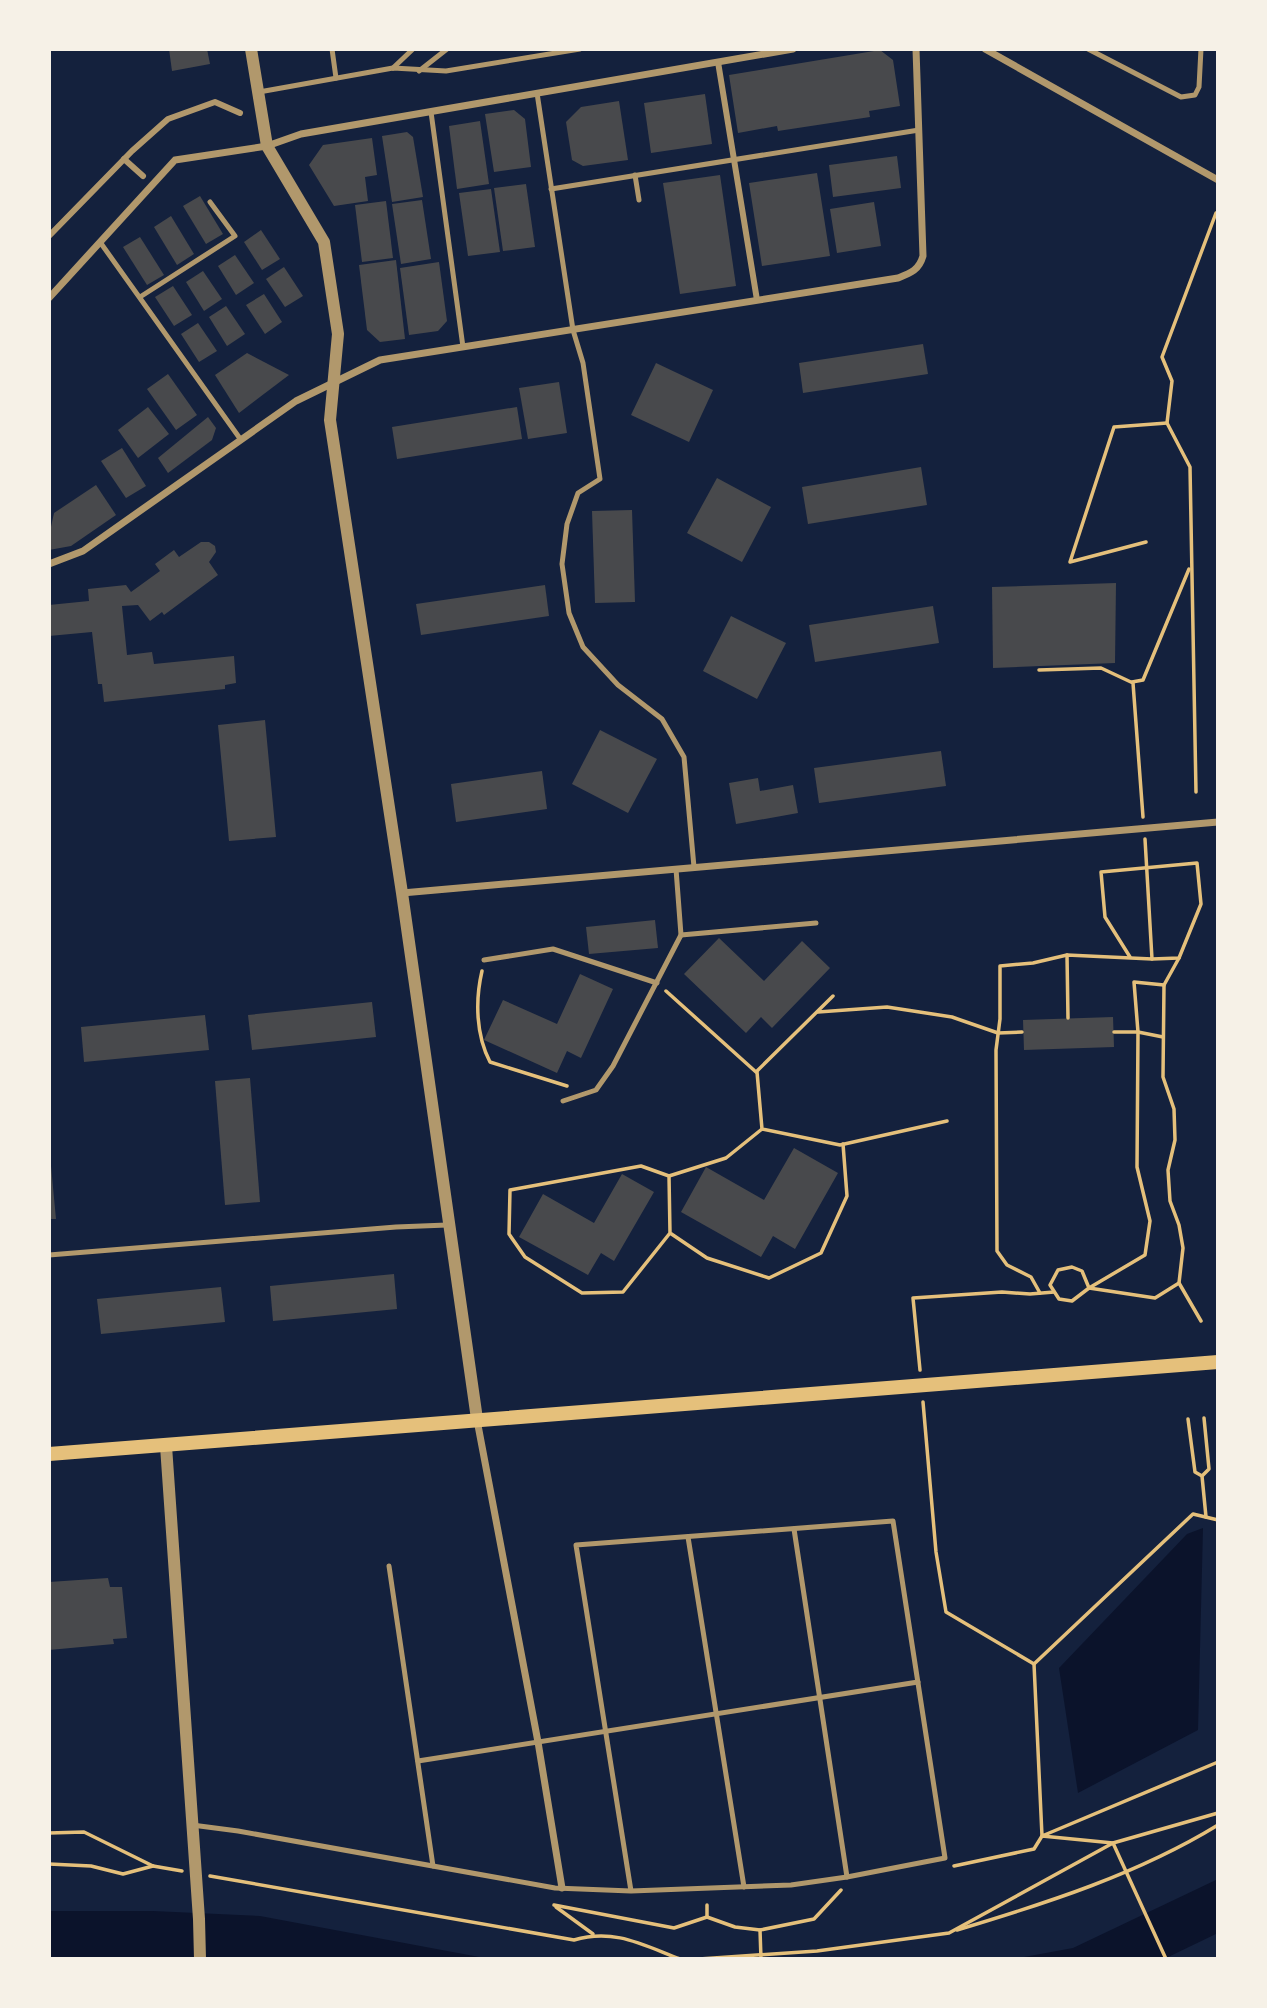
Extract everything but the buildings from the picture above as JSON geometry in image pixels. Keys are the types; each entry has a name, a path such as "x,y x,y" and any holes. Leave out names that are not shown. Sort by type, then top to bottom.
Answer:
{"main road":[{"path":"49,1454 1218,1362"}],"street":[{"path":"251,49 267,146 324,242 338,334 330,420 402,893 477,1419 538,1742 562,1888"},
{"path":"49,298 175,160 267,146 301,134 793,49"},
{"path":"49,564 83,551 296,401 380,360 898,278 913,272 920,265 923,256 916,49"},
{"path":"985,49 1218,180"},
{"path":"718,62 757,300"},
{"path":"49,236 167,119 215,102 240,113"},
{"path":"124,159 143,176"},
{"path":"402,893 1218,822"},
{"path":"166,1446 200,1959"}],"lane":[{"path":"332,49 336,78"},
{"path":"393,68 413,49"},
{"path":"419,71 447,49"},
{"path":"258,92 393,68 446,71 580,49"},
{"path":"1088,49 1181,97 1195,95 1199,87 1201,49"},
{"path":"537,93 573,330 583,363 600,479 578,493 567,524 562,564 569,613 583,647 618,685 662,719 684,757 694,867"},
{"path":"431,111 463,347"},
{"path":"551,189 919,130"},
{"path":"635,176 639,200"},
{"path":"139,297 235,236 210,202"},
{"path":"100,242 241,440"},
{"path":"563,1101 596,1090 601,1084 681,935 676,869"},
{"path":"681,935 816,923"},
{"path":"484,960 553,949 657,983"},
{"path":"49,1255 449,1225"},
{"path":"192,1825 562,1888 631,1891 791,1885 945,1858 893,1521 576,1545 631,1891"},
{"path":"793,1529 847,1877"},
{"path":"688,1536 744,1887"},
{"path":"389,1566 433,1866"},
{"path":"418,1761 918,1682"}],"path":[{"path":"1196,792 1190,467 1167,423 1172,381 1162,357 1216,213"},
{"path":"1146,542 1070,562 1114,427 1167,423"},
{"path":"1039,670 1101,668 1132,682 1143,680 1191,565"},
{"path":"1132,682 1140,780"},
{"path":"1130,957 1105,917 1101,872 1198,863 1201,904 1179,958 1164,985 1163,1077 1174,1109 1175,1140 1168,1170 1170,1201 1179,1225 1183,1248 1179,1283 1201,1321"},
{"path":"1148,870 1152,958"},
{"path":"1040,1293 1031,1277 1007,1265 997,1251 996,1050 1000,966 1033,963 1067,955 1179,958"},
{"path":"1067,955 1068,1018"},
{"path":"484,960 477,991 481,1045 490,1062 562,1086 601,1084"},
{"path":"1088,1288 1082,1271 1072,1267 1058,1270 1050,1285 1059,1299 1072,1301 1088,1288 1145,1255 1150,1221 1137,1167 1138,1032 1134,982 1164,985"},
{"path":"657,983 757,1072 762,1129"},
{"path":"757,1072 833,996"},
{"path":"817,1012 887,1007 952,1017 998,1033 1022,1032"},
{"path":"1114,1032 1138,1032 1163,1037"},
{"path":"669,1176 670,1233 623,1292 582,1293 524,1257 509,1234 510,1190 641,1166 669,1176 726,1158 762,1129 843,1144 947,1121"},
{"path":"670,1233 706,1258 769,1278 821,1253 847,1196 843,1144"},
{"path":"1088,1288 1155,1298 1179,1283"},
{"path":"979,1294 1054,1292"},
{"path":"1202,1476 1209,1469 1204,1418"},
{"path":"1188,1419 1195,1472 1202,1476"},
{"path":"1202,1476 1206,1517"},
{"path":"944,1868 1034,1849 1042,1836 1034,1664 1193,1514 1218,1520"},
{"path":"936,1552 947,1612 1034,1664"},
{"path":"1042,1836 1218,1762"},
{"path":"949,1933 1113,1843 1218,1813"},
{"path":"699,1959 761,1957 949,1933 1049,1902 1179,1849 1218,1825"},
{"path":"49,1833 84,1832 153,1866"},
{"path":"1042,1836 1113,1843"},
{"path":"1113,1843 1166,1959"},
{"path":"49,1864 91,1866 123,1874 153,1866 194,1867"},
{"path":"209,1876 574,1940 593,1934 626,1938 680,1959"},
{"path":"593,1934 554,1905 674,1928 707,1917 735,1927 760,1930 814,1919 841,1890"},
{"path":"707,1905 707,1917"},
{"path":"760,1930 761,1957"}],"water":[{"path":"1203,1528 1198,1730 1078,1793 1059,1668 1187,1534"},
{"path":"1218,1879 1218,1933 1164,1959 1013,1959 1073,1948"},
{"path":"49,1911 153,1911 260,1916 490,1959 49,1959"}]}
